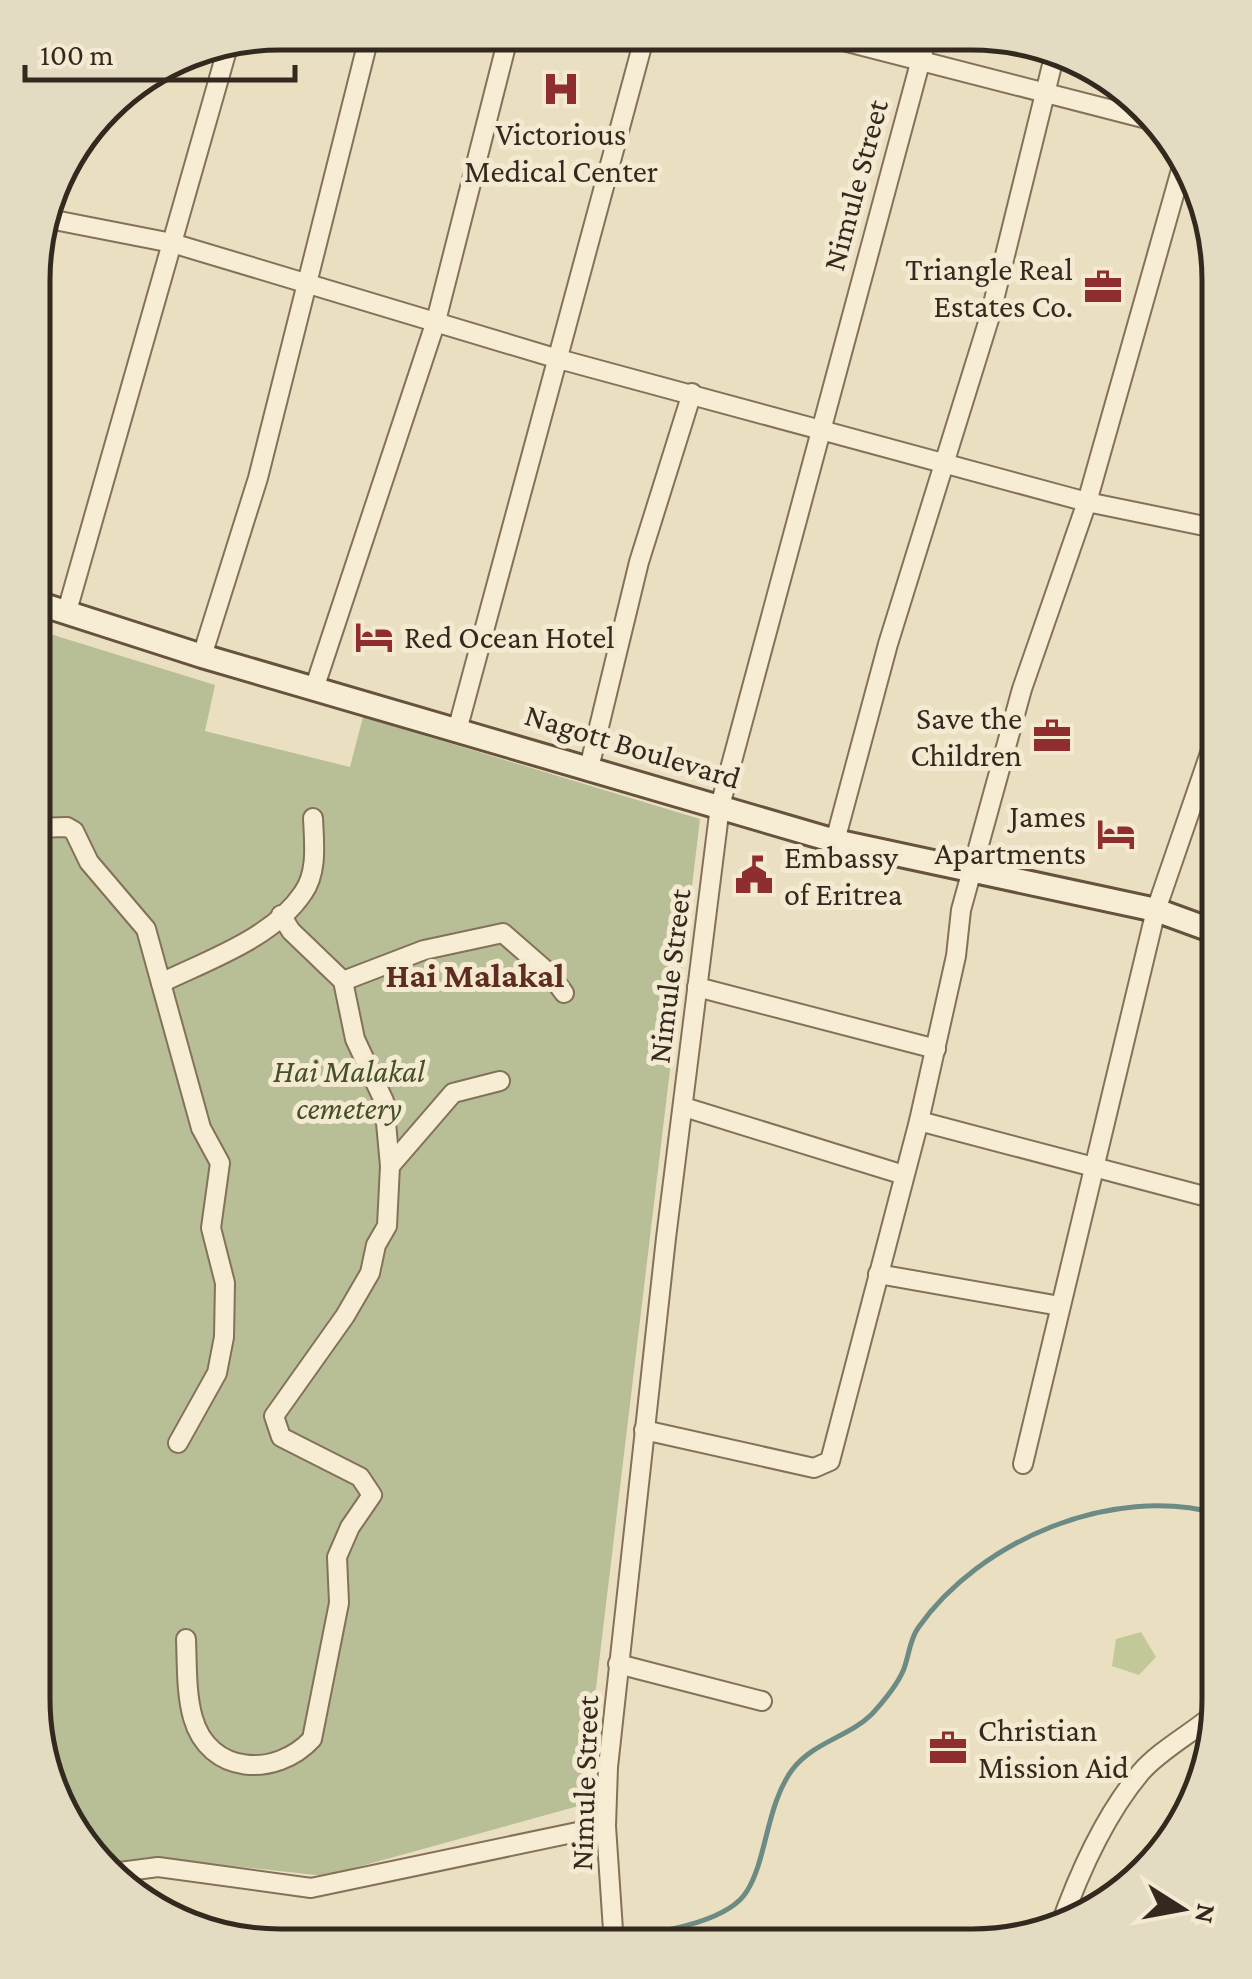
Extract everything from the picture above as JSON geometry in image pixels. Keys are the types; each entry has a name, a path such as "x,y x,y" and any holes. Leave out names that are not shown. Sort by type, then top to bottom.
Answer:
{"street":[{"path":"202,656 258,478 366,50"},
{"path":"314,688 436,322 506,50"},
{"path":"458,727 641,50"},
{"path":"875,50 1134,116"},
{"name":"Nimule Street","path":"613,1929 606,1826 618,1664 720,806 923,50"},
{"path":"67,611 225,57"},
{"path":"835,841 888,644 948,462 990,316 1051,65"},
{"path":"644,1430 824,1466 919,1120 961,910 1038,636 1087,502 1178,180"},
{"path":"58,221 172,243 555,358 1087,502 1202,526"},
{"path":"589,768 639,562 692,393"},
{"name":"Nagott Boulevard","path":"50,606 202,656 458,727 835,841 1156,910 1202,927"},
{"path":"1022,1464 1156,910 1202,776"},
{"path":"161,983 226,952 282,915 305,892 315,858 312,818"},
{"path":"50,828 66,827 74,832 89,862 146,929 201,1128 220,1163 212,1243 223,1272 227,1300 217,1373 178,1443"},
{"path":"186,1639 192,1716 216,1751 229,1761 256,1768 298,1754 312,1739 339,1603 336,1557 372,1495 360,1478 282,1438 274,1416 346,1316 370,1272 376,1245 387,1226 390,1166 384,1101 355,1039 343,981 291,931 282,915"},
{"path":"343,981 424,950 503,933 550,974 564,993"},
{"path":"697,987 936,1049"},
{"path":"390,1166 453,1093 500,1081"},
{"path":"684,1107 904,1175"},
{"path":"919,1120 1202,1195"},
{"path":"878,1274 1060,1306"},
{"path":"618,1664 762,1700"},
{"path":"1067,1908 1098,1839 1142,1770 1201,1724"},
{"path":"127,1870 158,1867 311,1888 606,1826"}],"green space":[{"name":"Hai Malakal cemetery","path":"50,634 215,685 205,731 350,767 363,717 700,819 582,1805 325,1876 151,1857 117,1861 98,1839 68,1787 52,1729"},
{"path":"1141,1632 1156,1657 1139,1675 1112,1666 1116,1639"}],"waterway":[{"path":"672,1929 713,1917 739,1901 754,1878 777,1800 792,1770 810,1753 872,1714 900,1676 918,1628 944,1597 976,1569 1012,1545 1093,1514 1136,1507 1202,1511"}],"place":[{"name":"Victorious Medical Center","path":"561,89"},
{"name":"Triangle Real Estates Co.","path":"1103,287"},
{"name":"Red Ocean Hotel","path":"374,637"},
{"name":"Save the Children","path":"1052,736"},
{"name":"James Apartments","path":"1116,834"},
{"name":"Embassy of Eritrea","path":"754,875"},
{"name":"Christian Mission Aid","path":"948,1748"}],"district":[{"name":"Hai Malakal","path":"475,975"}]}
